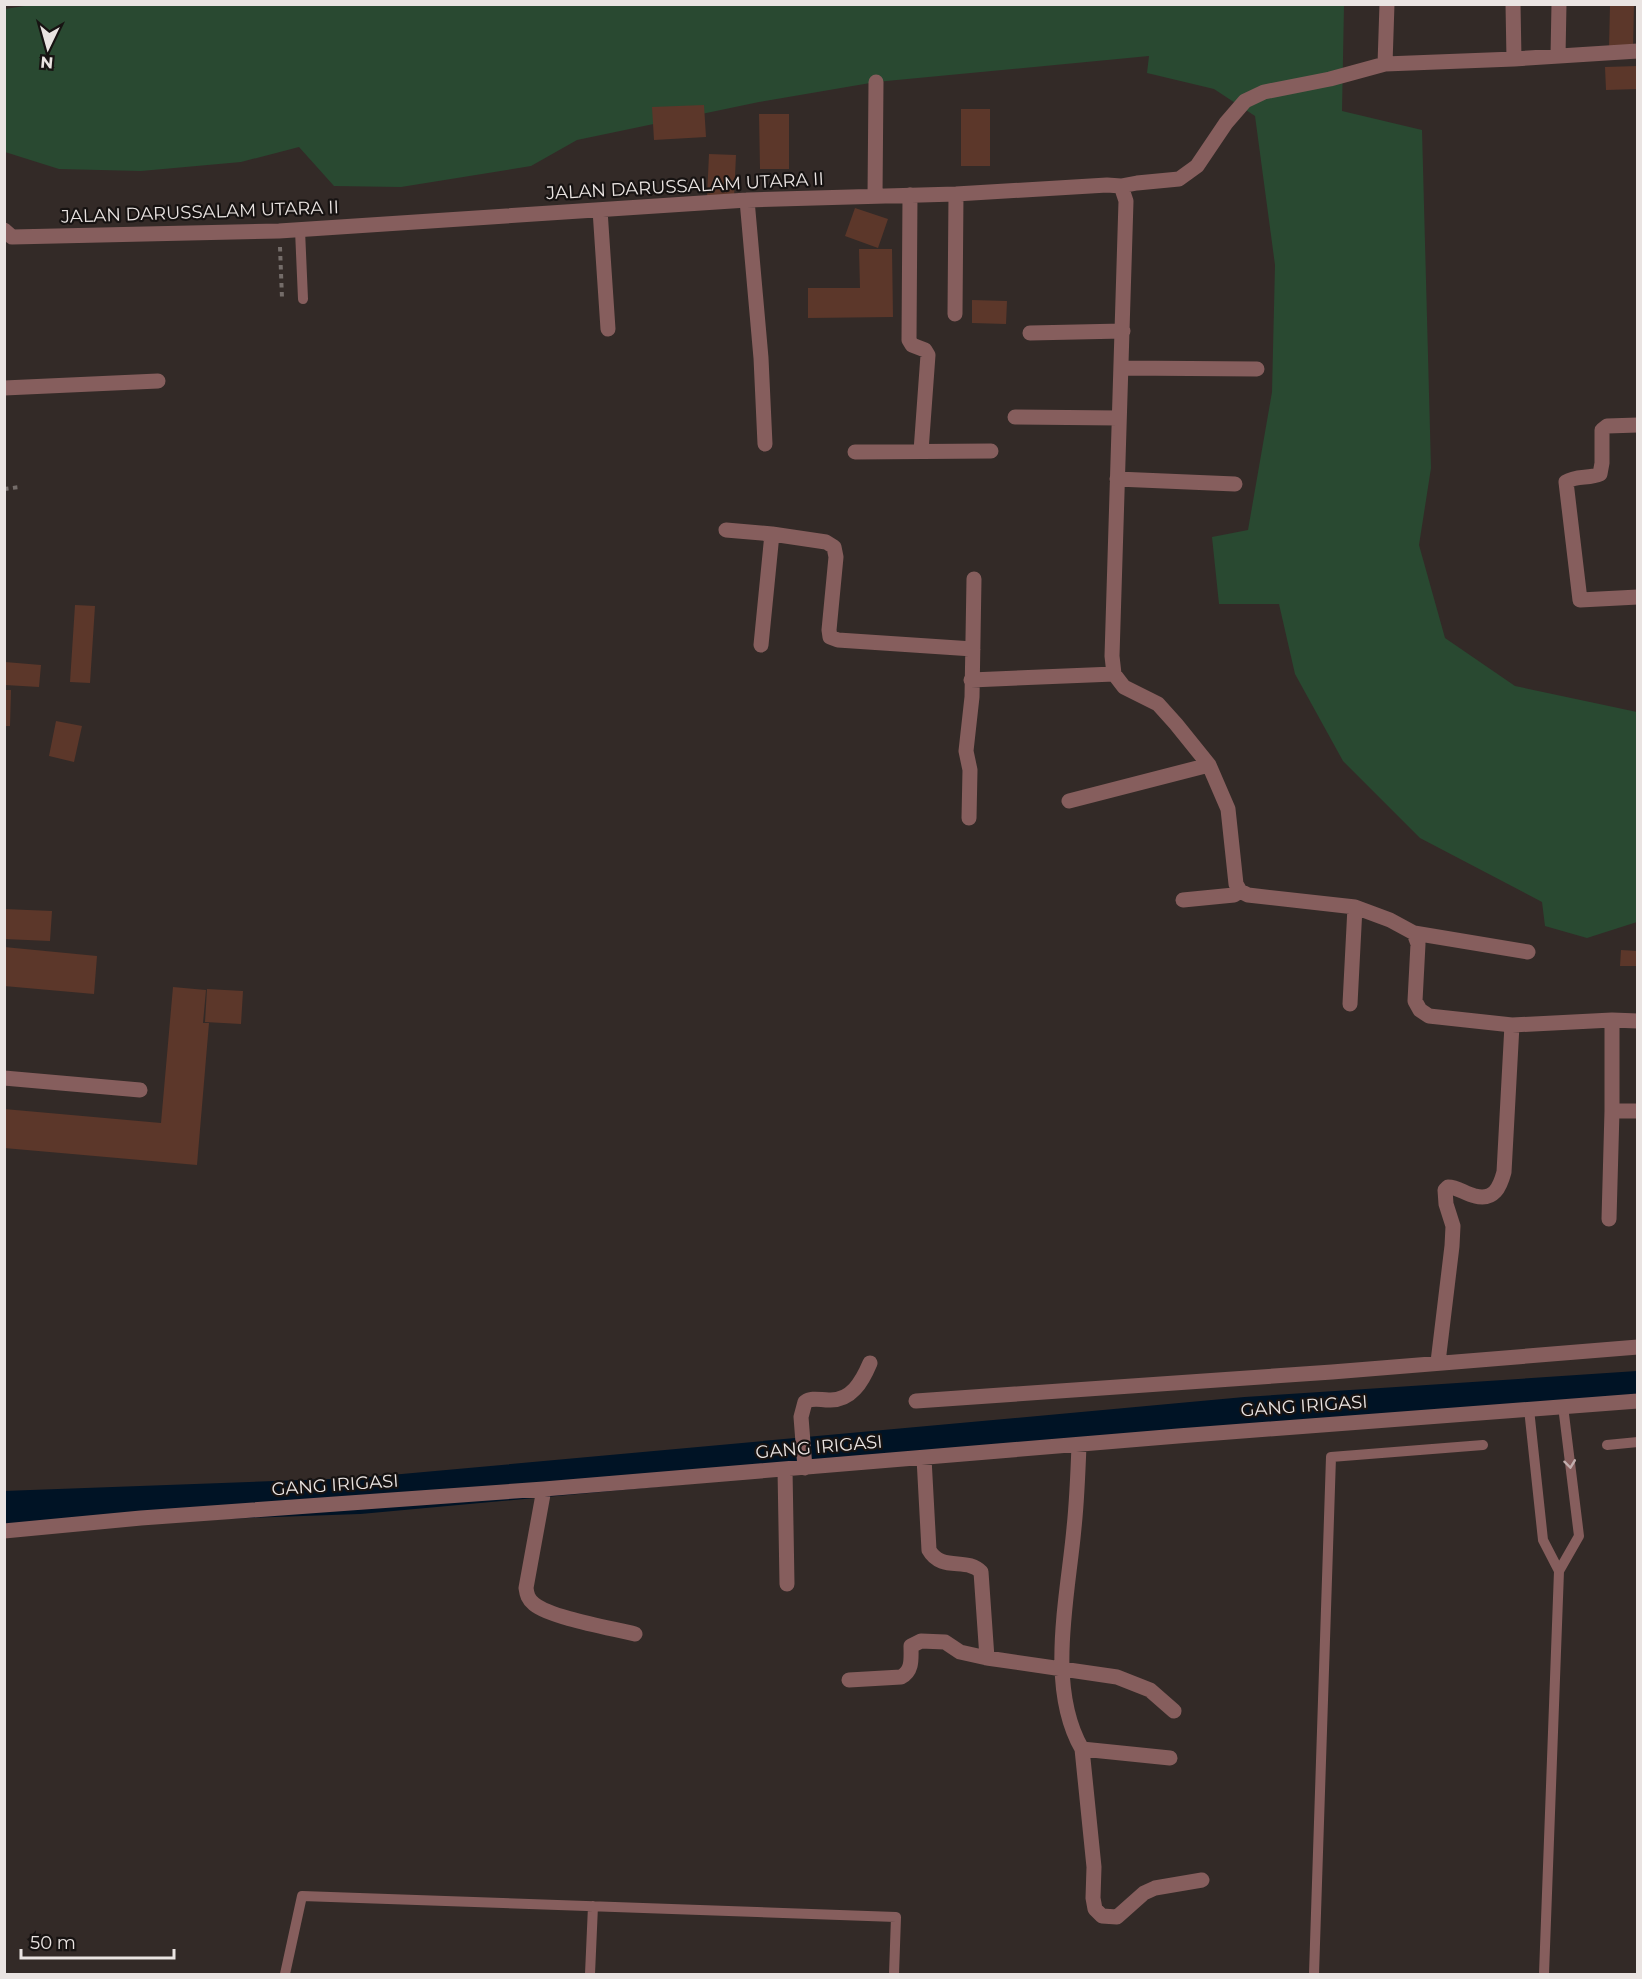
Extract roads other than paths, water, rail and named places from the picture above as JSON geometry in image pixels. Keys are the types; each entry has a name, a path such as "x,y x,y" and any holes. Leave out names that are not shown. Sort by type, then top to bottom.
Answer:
{"street":[{"path":"1385,64 1387,4"},
{"path":"1513,4 1514,59"},
{"path":"1558,56 1559,4"},
{"name":"JALAN DARUSSALAM UTARA II","path":"4,230 12,237 279,231 747,200 956,194 1107,184 1121,186 1179,179 1197,166 1226,123 1245,101 1264,92 1330,79 1385,64 1638,51"},
{"path":"875,196 876,82"},
{"path":"1121,186 1126,201 1112,656 1114,674 1124,687 1158,704 1209,765 1228,809 1236,884 1240,891 1248,895 1355,907 1390,920 1414,933 1528,952"},
{"path":"955,314 956,194"},
{"path":"910,195 909,340 912,345 925,350 928,355 921,451"},
{"path":"747,200 761,358 765,444"},
{"path":"600,210 608,329"},
{"path":"1030,333 1123,332"},
{"path":"1122,368 1257,369"},
{"path":"4,388 158,381"},
{"path":"1016,417 1119,418"},
{"path":"1638,425 1607,426 1602,430 1600,474 1566,482 1580,600 1638,597"},
{"path":"855,452 991,451"},
{"path":"1117,479 1235,484"},
{"path":"726,530 826,542 834,547 836,557 830,637 838,640 973,649"},
{"path":"761,645 772,534"},
{"path":"969,818 970,770 966,751 972,697 974,579"},
{"path":"972,680 1114,674"},
{"path":"1069,801 1209,765"},
{"path":"1183,900 1234,895 1240,891"},
{"path":"1350,1004 1355,907"},
{"path":"1414,933 1418,944 1415,1001 1420,1010 1430,1016 1512,1025 1612,1020 1638,1021"},
{"path":"1609,1219 1612,1020"},
{"path":"1437,1362 1453,1226 1446,1204 1445,1190 1448,1187 1454,1187 1476,1197 1491,1195 1500,1188 1504,1172 1512,1025"},
{"path":"4,1078 140,1090"},
{"path":"1612,1111 1638,1111"},
{"path":"916,1401 1320,1373 1638,1347"},
{"path":"805,1465 801,1417 805,1402 816,1399 841,1399 857,1386 870,1363"},
{"name":"GANG IRIGASI","path":"4,1531 141,1518 544,1489 786,1469 805,1465 924,1458 1638,1401"},
{"path":"1079,1445 1075,1525 1060,1669 1072,1733 1082,1749 1094,1867 1095,1909 1102,1916 1118,1917 1144,1893 1155,1888 1202,1880"},
{"path":"924,1458 929,1550 932,1555 943,1562 975,1567 981,1572 987,1658"},
{"path":"786,1469 787,1584"},
{"path":"544,1489 526,1588 528,1598 536,1606 550,1613 635,1634"},
{"path":"849,1680 901,1677 907,1674 910,1666 911,1646 921,1641 945,1642 960,1652 987,1658 1117,1677 1150,1690 1174,1711"},
{"path":"1082,1749 1170,1758"}],"lane":[{"path":"300,230 303,299"},
{"path":"1558,1571 1579,1536 1563,1406"},
{"path":"1529,1409 1543,1540 1558,1571 1545,1974"},
{"path":"1606,1445 1638,1442"},
{"path":"1314,1974 1331,1457 1483,1445"},
{"path":"285,1974 302,1896 896,1917 894,1974"},
{"path":"591,1974 593,1906"}],"waterway":[{"path":"4,1509 359,1496 1246,1415 1638,1389"}]}
